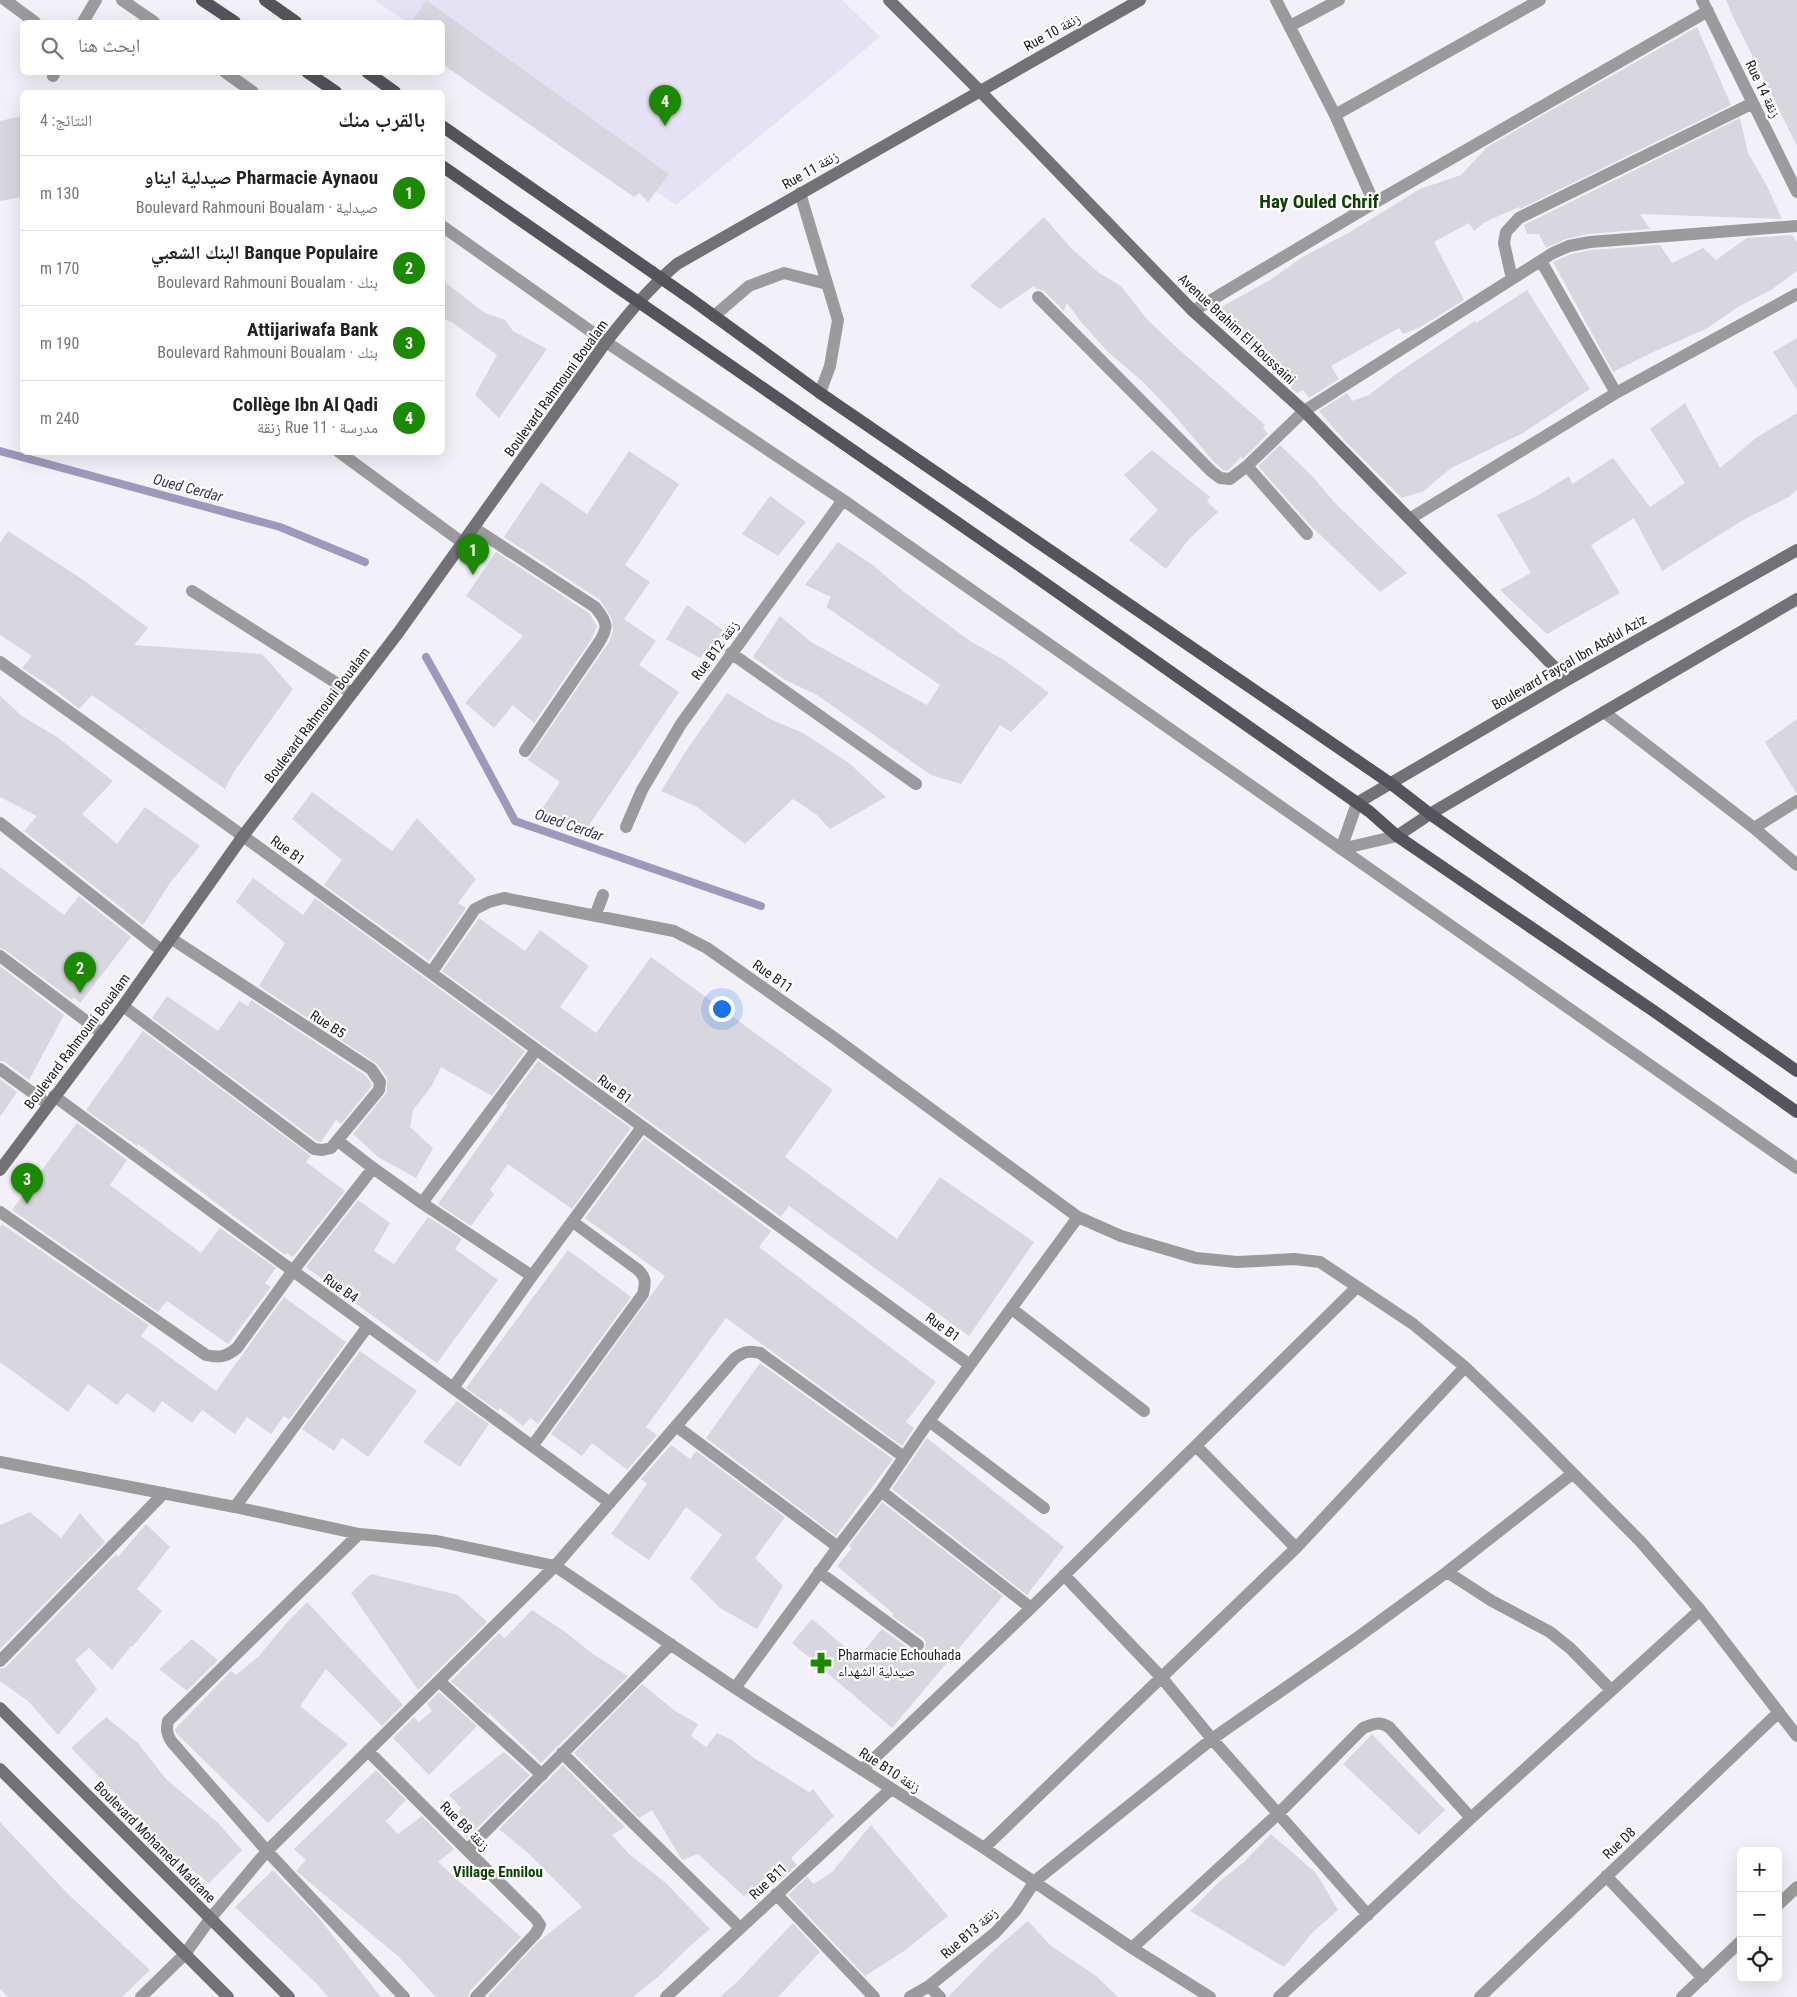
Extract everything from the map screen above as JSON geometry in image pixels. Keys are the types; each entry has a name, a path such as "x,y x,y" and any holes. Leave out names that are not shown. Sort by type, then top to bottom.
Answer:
{"main road":[{"path":"202,0 232,20"},
{"path":"265,0 293,20"},
{"path":"311,75 333,90"},
{"path":"371,75 393,90"},
{"path":"445,128 714,316 820,393 1390,783 1430,814 1797,1071"},
{"path":"445,168 1036,577 1370,812 1398,836 1658,1014 1797,1112"}],"street":[{"path":"5,0 33,20"},
{"path":"84,20 96,0"},
{"path":"122,0 151,20"},
{"name":"Avenue Brahim El Houssaini","path":"889,0 1193,311 1304,411 1411,518 1567,680"},
{"name":"Rue 10 زنقة","path":"979,90 1140,0"},
{"path":"1276,0 1335,115 1374,203"},
{"path":"1290,26 1339,0"},
{"path":"1335,115 1540,0"},
{"path":"1193,311 1705,6"},
{"name":"Rue 14 زنقة","path":"1705,6 1797,192"},
{"path":"229,75 250,90"},
{"name":"Rue 11 زنقة","path":"659,279 677,264 979,90"},
{"path":"1512,279 1504,243 1506,232 1519,218 1753,103"},
{"path":"800,193 838,320 830,366 820,393"},
{"path":"1038,297 1220,478 1230,479 1247,466 1304,411 1553,252 1569,246 1590,242 1797,226"},
{"path":"445,228 606,342 843,500 1797,1168"},
{"path":"1541,261 1616,393"},
{"path":"714,316 749,286 784,273 827,284"},
{"name":"Boulevard Rahmouni Boualam","path":"0,1170 123,1006 161,950 172,939 244,836 398,632 606,342 659,279"},
{"path":"1411,518 1616,393 1797,294"},
{"path":"343,455 463,543"},
{"path":"1247,466 1307,534"},
{"name":"Rue B12 زنقة","path":"626,827 642,790 676,732 731,653 843,500"},
{"path":"474,528 596,607 607,626 605,634 525,751"},
{"name":"Boulevard Fayçal Ibn Abdul Aziz","path":"1357,803 1567,680 1797,550"},
{"path":"192,591 352,693"},
{"path":"1341,849 1398,836 1430,814 1797,599"},
{"path":"731,653 916,784"},
{"name":"Rue B1","path":"0,662 244,836 970,1365"},
{"path":"1604,712 1754,828 1797,865"},
{"path":"1754,828 1797,801"},
{"path":"1341,849 1357,803"},
{"path":"0,823 161,950"},
{"path":"595,916 603,896"},
{"name":"Rue B11","path":"431,973 475,909 489,902 504,898 674,931 707,948 833,1037 1078,1217 1121,1236 1196,1258 1237,1262 1294,1259 1320,1262 1413,1324 1465,1367 1522,1420 1572,1474 1641,1542 1700,1610 1797,1736"},
{"name":"Rue B5","path":"172,939 371,1069 380,1082 378,1090 338,1141"},
{"path":"0,956 102,1033"},
{"path":"123,1006 314,1149 327,1150 338,1141 422,1203 532,1276"},
{"path":"422,1203 536,1050"},
{"name":"Rue B4","path":"0,1068 51,1100 368,1326 610,1503"},
{"path":"453,1388 532,1276 642,1127"},
{"path":"0,1212 206,1355 228,1356 237,1348 292,1272 373,1168"},
{"path":"735,1688 881,1491 929,1421 1078,1217"},
{"path":"533,1445 643,1294 646,1282 643,1275 637,1269 573,1222"},
{"path":"862,1770 1031,1608 1357,1287"},
{"path":"1012,1309 1144,1411"},
{"path":"235,1508 368,1326"},
{"path":"141,1997 185,1954 210,1919 267,1850 555,1566 734,1359 742,1353 750,1351 760,1353 904,1457"},
{"path":"984,1848 1296,1548 1465,1367"},
{"path":"929,1421 1044,1508"},
{"path":"676,1426 838,1547"},
{"path":"1196,1446 1296,1548"},
{"path":"0,1462 164,1493 359,1534 437,1541 555,1566"},
{"name":"Rue B13 زنقة","path":"910,1997 929,1986 1008,1921 1034,1881 1212,1739 1354,1640 1447,1572 1572,1474"},
{"path":"881,1491 1031,1608"},
{"path":"0,1660 164,1493"},
{"path":"359,1534 168,1722 166,1728 167,1735 171,1741 267,1850 404,1997"},
{"name":"Rue B10 زنقة","path":"555,1566 735,1688 984,1848 1132,1948 1210,1997"},
{"path":"820,1572 918,1645"},
{"path":"1447,1572 1492,1601 1550,1632 1571,1649 1611,1690"},
{"path":"1064,1575 1162,1678 1212,1739 1368,1915"},
{"path":"1278,1997 1700,1610"},
{"path":"468,1849 671,1644"},
{"path":"440,1681 542,1775"},
{"name":"Boulevard Mohamed Madrane","path":"0,1708 289,1997"},
{"name":"Rue D8","path":"1480,1997 1779,1712"},
{"path":"1132,1948 1278,1814 1363,1728 1373,1724 1382,1723 1389,1727 1471,1818"},
{"name":"Rue B8 زنقة","path":"368,1751 468,1849 540,1925 536,1932 476,1997"},
{"path":"562,1753 740,1928"},
{"path":"0,1769 228,1997"},
{"name":"Rue B11","path":"666,1997 891,1788"},
{"path":"1606,1876 1703,1978"},
{"path":"1782,1902 1797,1888"},
{"path":"776,1894 874,1997"},
{"path":"1682,1997 1737,1945"},
{"path":"929,1986 940,1997"}],"shaded area":[{"path":"374,0 842,0 880,37 676,205 445,48 445,20 404,20"}],"building":[{"path":"426,0 669,174 648,202 639,193 634,197 445,66 445,20 413,20"},
{"path":"1726,0 1797,0 1797,146 1734,19"},
{"path":"1697,27 1731,105 1520,209 1519,207 1485,222 1474,231 1469,223 1434,242 1464,300 1419,328 1403,334 1399,328 1331,366 1339,379 1309,398 1303,390 1297,393 1267,366 1216,310 1270,280 1301,258 1350,232 1420,189 1461,175 1487,147"},
{"path":"20,116 20,197 0,201 0,121"},
{"path":"1740,118 1748,153 1767,186 1782,219 1640,214 1650,229 1588,234 1566,239 1546,248 1539,234 1527,234 1524,225"},
{"path":"1044,217 1071,248 1099,273 1121,286 1146,318 1174,345 1265,425 1263,428 1268,434 1228,471 1223,470 1214,462 1169,409 1141,380 1109,353 1067,303 1064,311 1044,291 1036,289 1034,286 1000,309 970,286"},
{"path":"1792,235 1797,243 1797,271 1771,290 1738,307 1706,329 1613,372 1553,262 1571,254 1591,250 1660,245 1672,263 1703,248 1716,260 1747,238"},
{"path":"445,282 485,313 505,320 513,331 547,349 499,418 475,395 497,355 453,323 445,319"},
{"path":"1527,290 1590,389 1523,433 1451,468 1424,491 1402,498 1345,441 1319,411 1347,393 1352,401 1369,395 1395,375 1475,321 1476,323"},
{"path":"1797,338 1797,390 1773,352"},
{"path":"1685,403 1720,468 1756,438 1797,413 1797,490 1789,497 1743,520 1662,571 1634,518 1591,545 1620,593 1547,634 1500,590 1531,573 1497,515 1537,496 1569,476 1572,484 1613,458 1650,507 1685,483 1650,429"},
{"path":"1280,445 1313,477 1334,502 1407,573 1380,592 1309,524 1258,466"},
{"path":"1152,450 1210,497 1207,501 1218,512 1189,539 1166,569 1129,540 1158,510 1124,475"},
{"path":"629,451 679,484 625,565 650,582 624,619 656,641 639,665 679,692 581,837 541,810 560,782 528,760 609,642 613,631 612,619 600,600 504,537 541,482 587,514"},
{"path":"770,496 806,522 778,556 742,534"},
{"path":"8,531 82,579 148,628 134,645 262,654 293,689 235,770 225,789 92,695 79,709 54,689 22,668 32,656 0,635 0,543"},
{"path":"838,542 873,565 904,592 970,641 1004,660 1049,693 1011,732 1000,725 961,784 931,775 817,695 785,680 753,657 780,616 811,642 927,705 940,685 826,607 831,597 805,585"},
{"path":"496,552 589,613 597,626 591,640 534,723 513,705 494,728 465,703 523,636 466,596"},
{"path":"687,605 726,632 700,658 666,639"},
{"path":"727,693 770,719 803,733 849,763 886,797 830,829 817,815 793,799 745,844 697,807 661,791 688,748"},
{"path":"0,696 22,716 57,737 113,781 82,814 117,844 145,807 200,846 170,883 143,925 24,831 37,816 0,797"},
{"path":"1797,719 1797,793 1796,793 1765,742"},
{"path":"312,792 392,851 417,818 476,879 458,903 466,908 429,961 324,885 342,860 292,819"},
{"path":"0,867 64,915 79,896 131,937 80,1003 73,997 72,1000 0,948"},
{"path":"253,878 303,915 315,898 525,1051 492,1096 441,1067 431,1087 413,1110 410,1127 433,1148 416,1178 378,1157 353,1134 387,1092 387,1078 377,1064 259,986 285,943 236,902"},
{"path":"479,918 525,951 540,930 589,966 560,1007 596,1033 651,957 833,1090 785,1157 897,1239 940,1177 1034,1242 969,1336 789,1206 781,1217 442,971"},
{"path":"0,966 64,1015 29,1080 5,1062 0,1061"},
{"path":"167,996 218,1031 239,1001 248,1006 251,1000 365,1075 372,1084 371,1087 341,1124 336,1120 321,1142 317,1141 152,1018"},
{"path":"143,1031 311,1156 306,1162 345,1191 293,1257 287,1253 285,1255 138,1144 137,1146 86,1110"},
{"path":"538,1061 631,1128 572,1209 508,1164 490,1190 494,1194 471,1226 438,1204 508,1105 506,1104"},
{"path":"0,1079 17,1092 0,1117"},
{"path":"77,1123 127,1160 110,1185 201,1253 220,1228 276,1268 265,1283 271,1287 228,1344 167,1301 158,1312 12,1210"},
{"path":"644,1138 771,1231 759,1247 936,1382 906,1422 914,1428 902,1446 726,1318 646,1427 657,1435 627,1470 592,1443 582,1456 551,1434 665,1276 585,1218"},
{"path":"358,1200 390,1223 374,1251 394,1264 428,1217 462,1239 455,1249 498,1280 437,1363 306,1267"},
{"path":"2,1224 149,1325 141,1336 216,1391 284,1297 346,1342 289,1420 284,1416 271,1434 247,1417 235,1434 202,1410 192,1423 162,1401 154,1413 127,1393 117,1405 88,1384 68,1412 0,1362 0,1227"},
{"path":"568,1250 631,1297 538,1424 530,1418 523,1426 500,1408 498,1411 466,1388"},
{"path":"360,1351 417,1391 368,1457 342,1438 334,1451 302,1429"},
{"path":"760,1363 893,1459 836,1536 706,1438"},
{"path":"457,1401 489,1424 460,1467 423,1442"},
{"path":"927,1438 1064,1547 1027,1595 892,1489"},
{"path":"671,1445 690,1459 696,1451 785,1517 755,1558 783,1586 757,1629 720,1608 690,1578 722,1535 686,1507 649,1560 611,1534 647,1484 641,1479"},
{"path":"882,1502 1003,1596 892,1728 792,1643 812,1619 858,1658 882,1629 914,1652 921,1653 925,1649 926,1642 923,1638 892,1616 894,1614 837,1566 852,1548 849,1546"},
{"path":"30,1512 61,1538 80,1513 105,1542 0,1649 0,1525"},
{"path":"146,1524 170,1547 137,1589 162,1611 112,1670 89,1648 75,1660 97,1689 58,1735 28,1701 0,1681 0,1669 6,1667 116,1554 118,1557"},
{"path":"371,1574 458,1595 487,1622 418,1690 351,1593"},
{"path":"307,1602 403,1705 382,1726 326,1669 300,1706 348,1744 268,1823 176,1733 175,1729 231,1671 236,1675 258,1657"},
{"path":"532,1610 564,1631 593,1654 628,1676 541,1763 489,1713 488,1715 451,1681 499,1633 505,1638"},
{"path":"192,1639 218,1660 187,1691 159,1669"},
{"path":"642,1684 675,1711 698,1724 691,1736 706,1747 717,1733 732,1740 754,1758 809,1792 813,1789 834,1816 791,1858 797,1865 778,1882 771,1874 744,1896 698,1854 682,1860 652,1810 639,1818 574,1753"},
{"path":"439,1692 477,1726 429,1775 393,1738 414,1717 419,1722 432,1711 427,1704"},
{"path":"106,1717 138,1743 166,1779 218,1823 242,1850 209,1883 166,1850 134,1813 71,1748"},
{"path":"1372,1734 1445,1810 1419,1835 1343,1764"},
{"path":"504,1752 530,1775 467,1838 450,1821 461,1808 449,1795"},
{"path":"563,1765 625,1827 612,1835 629,1854 666,1883 710,1929 658,1977 633,1997 487,1997 538,1942 582,1907 529,1854 499,1829"},
{"path":"376,1770 406,1800 386,1821 398,1834 422,1816 454,1849 438,1862 521,1937 470,1991 468,1997 436,1997 398,1956 296,1871 306,1860 294,1849"},
{"path":"0,1822 68,1894 150,1970 122,1997 8,1997 0,1989"},
{"path":"871,1825 948,1916 904,1951 865,1976 788,1895 807,1877 814,1884 832,1872"},
{"path":"1271,1834 1316,1873 1338,1910 1313,1932 1284,1967 1190,1911 1218,1883 1244,1862"},
{"path":"273,1870 318,1917 381,1997 328,1997 318,1985 235,1907"},
{"path":"1028,1921 1050,1945 1095,1975 1118,1997 948,1997 992,1952"},
{"path":"793,1923 820,1952 778,1997 720,1997 739,1980"}],"waterway":[{"name":"Oued Cerdar","path":"0,451 280,527 365,562"},
{"name":"Oued Cerdar","path":"426,657 515,821 761,906"}],"place":[{"name":"Collège Ibn Al Qadi","path":"665,126"},
{"name":"Pharmacie Aynaou صيدلية ايناو","path":"473,575"},
{"name":"Banque Populaire البنك الشعبي","path":"80,993"},
{"name":"Attijariwafa Bank","path":"27,1204"},
{"name":"Pharmacie Echouhada صيدلية الشهداء","path":"821,1663"}],"district":[{"name":"Hay Ouled Chrif","path":"1319,201"},
{"name":"Village Ennilou","path":"498,1872"}]}
